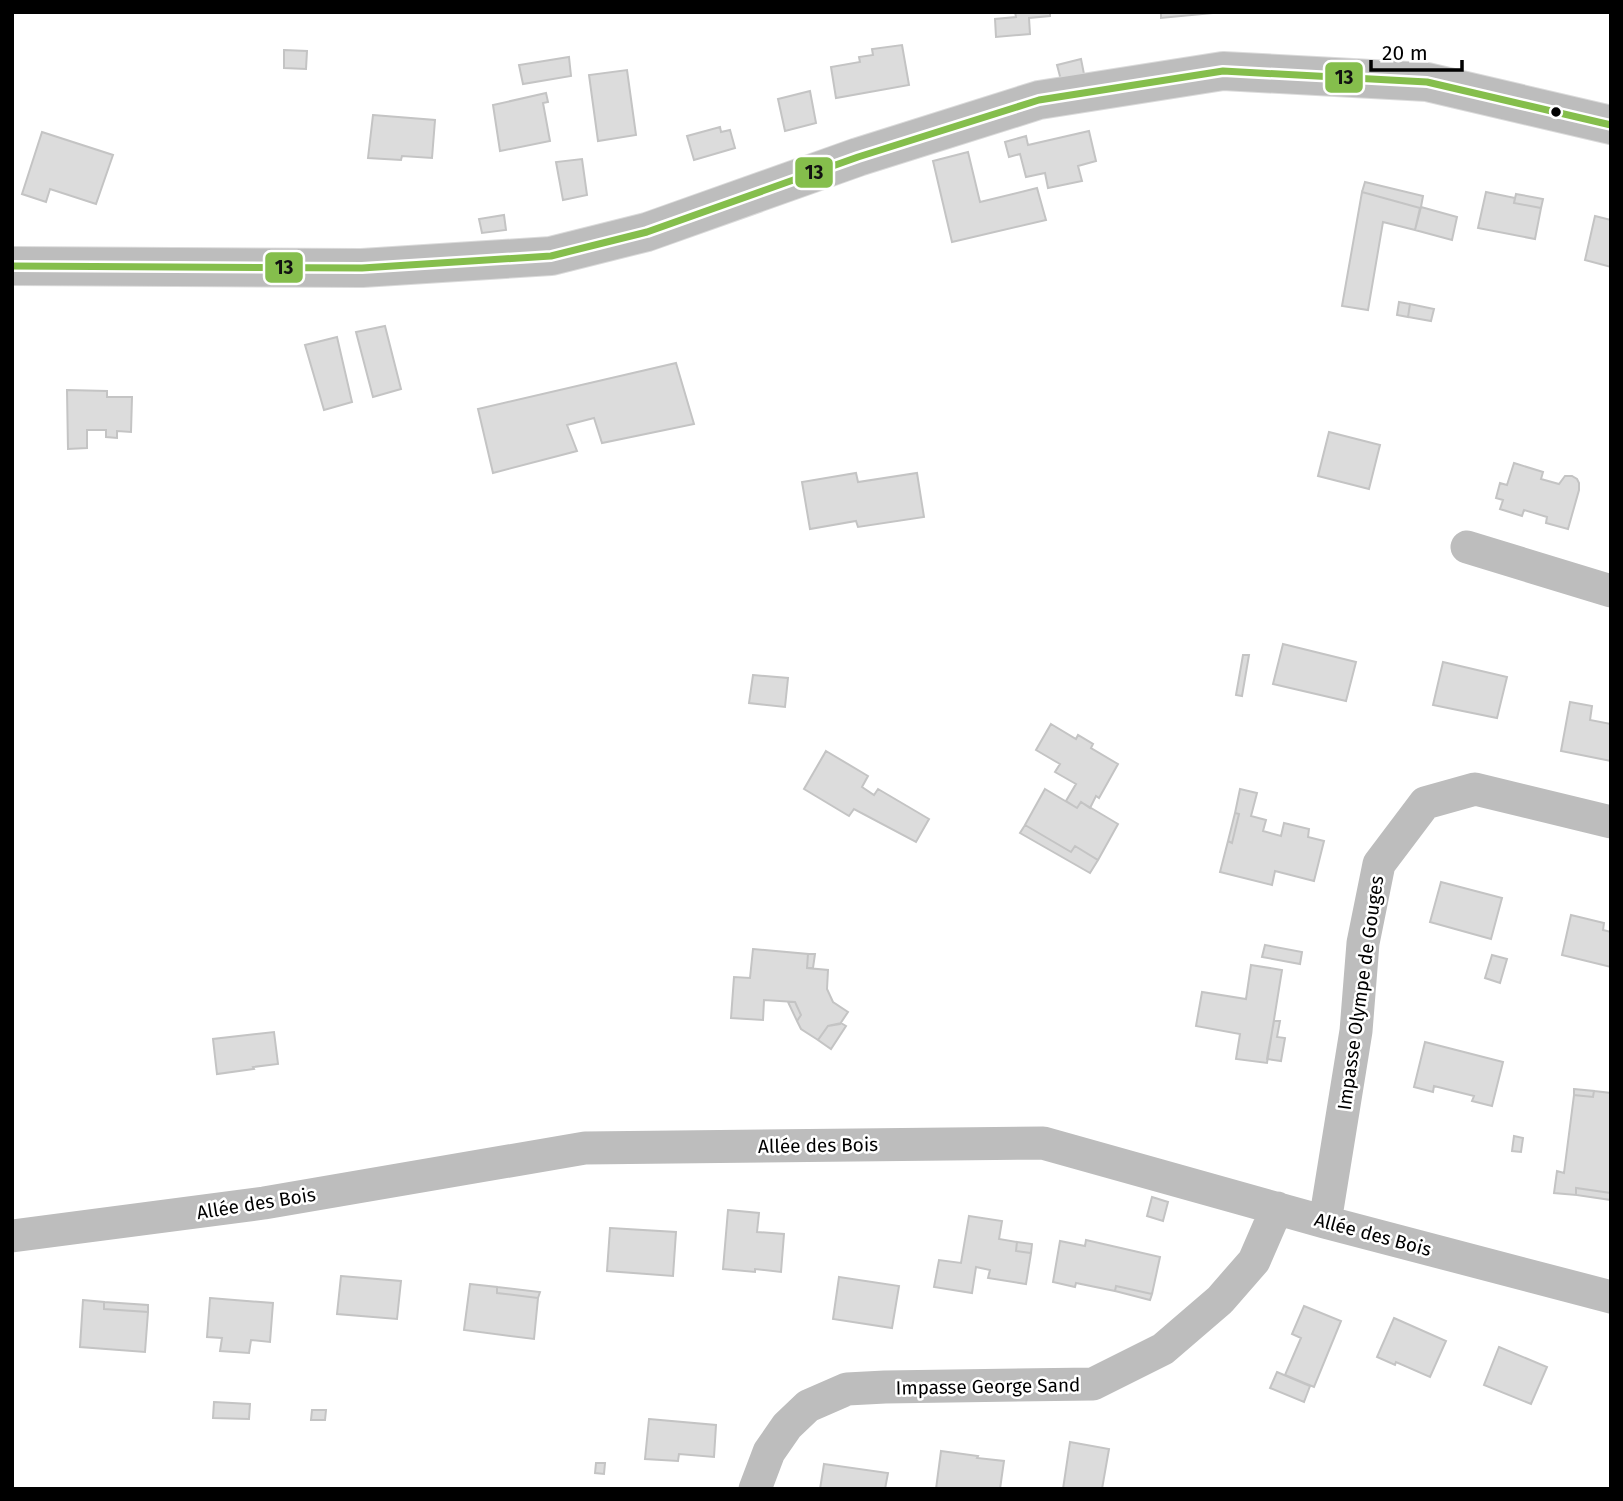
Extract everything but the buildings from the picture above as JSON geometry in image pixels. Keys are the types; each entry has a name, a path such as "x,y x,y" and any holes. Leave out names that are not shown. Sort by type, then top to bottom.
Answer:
{"main road":[{"path":"12,266 362,268 551,256 647,232 858,157 1039,100 1223,71 1427,82 1611,125"}],"street":[{"path":"1467,547 1611,591"},
{"name":"Impasse Olympe de Gouges","path":"1325,1222 1356,1031 1363,943 1379,864 1425,803 1475,789 1611,822"},
{"name":"Allée des Bois","path":"12,1236 264,1203 585,1148 1043,1143 1325,1222 1611,1297"},
{"name":"Impasse George Sand","path":"755,1489 769,1452 787,1426 808,1406 847,1389 1093,1384 1163,1349 1220,1300 1254,1261 1277,1208"}],"transit line":[{"name":"13","path":"12,266 362,268 551,256 647,232 858,157 1039,100 1223,71 1427,82 1611,125"}]}
